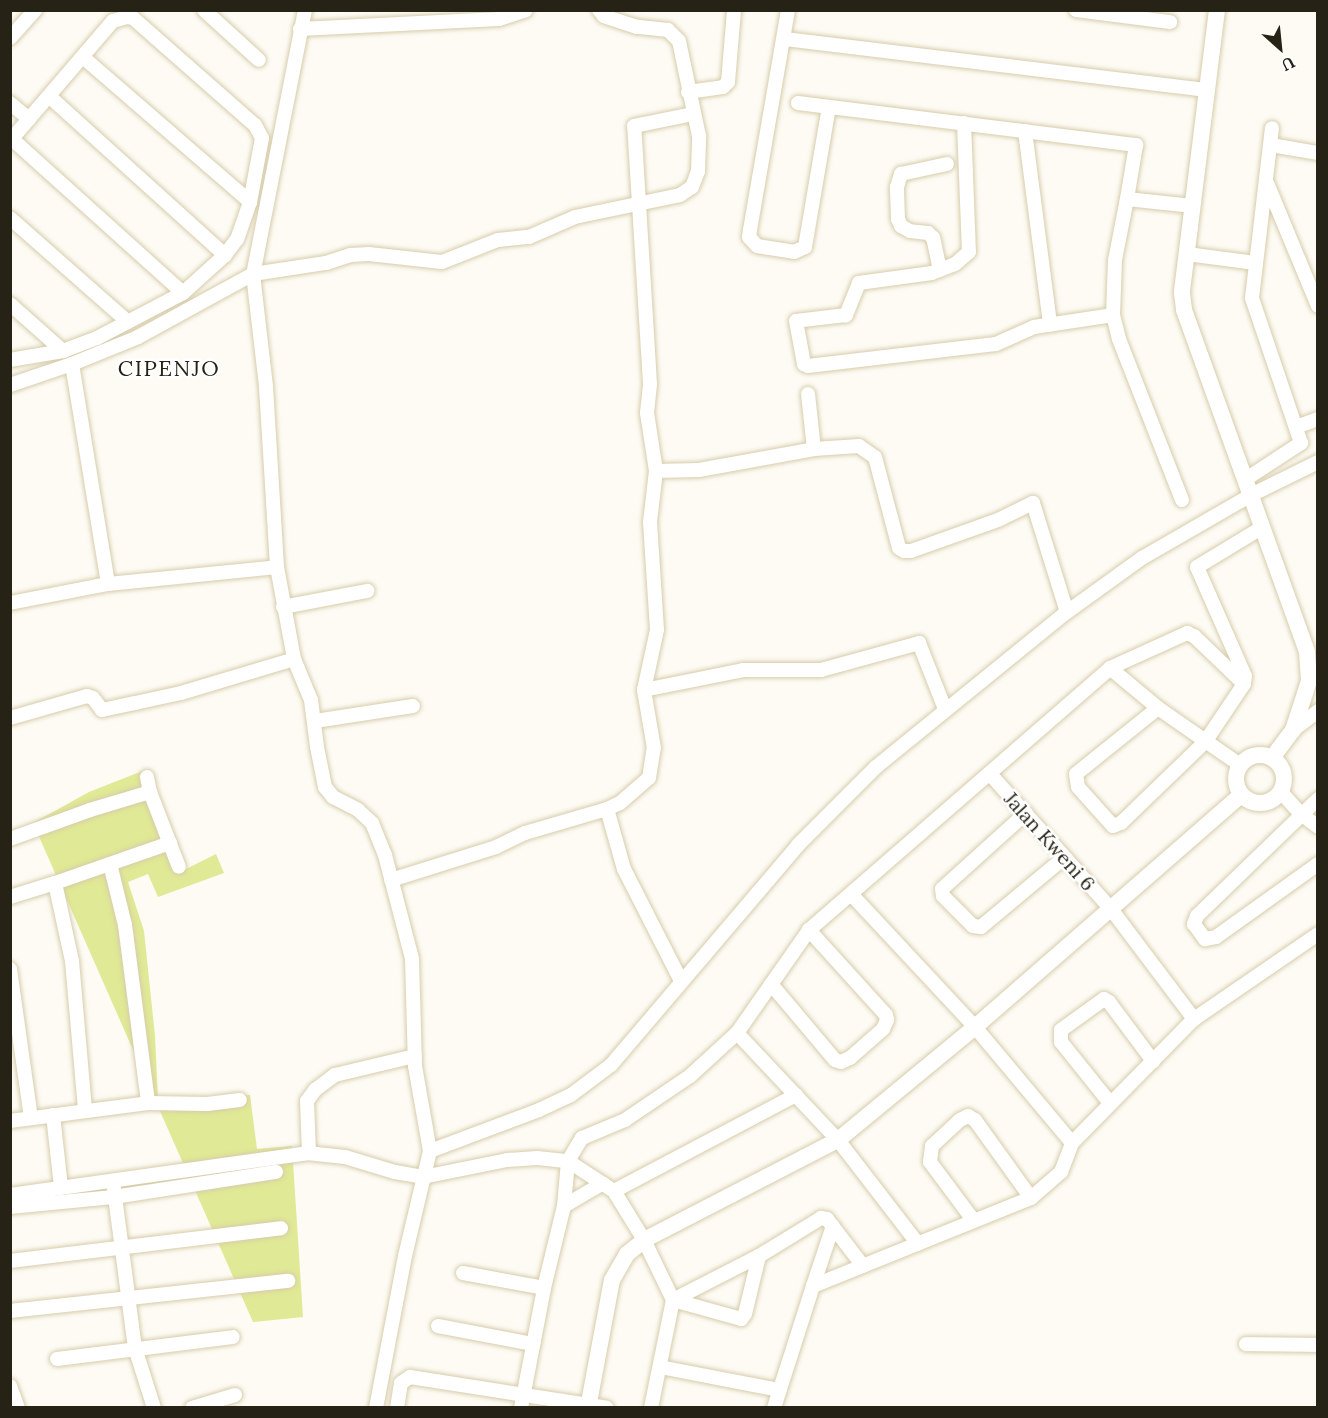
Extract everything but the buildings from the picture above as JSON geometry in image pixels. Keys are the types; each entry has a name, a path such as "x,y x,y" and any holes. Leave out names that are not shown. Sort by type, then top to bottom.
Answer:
{"street":[{"path":"10,38 35,10"},
{"path":"204,10 259,60"},
{"path":"305,10 253,274 266,387 276,567 294,658 311,700 317,747 326,787 333,797 358,810 372,824 385,855 412,959 415,1056 430,1151 396,1300 376,1407"},
{"path":"300,29 499,19 526,10"},
{"path":"10,385 72,364 138,337 253,274 326,263 350,255 369,254 441,262 498,240 530,237 575,217 680,195 692,187 698,171 699,136 688,92 684,63 675,34 658,28 637,27 604,16 599,10"},
{"path":"688,92 723,87 728,82 734,10"},
{"path":"788,10 785,39 749,237 757,246 794,252 805,247 829,107"},
{"path":"1217,10 1182,293 1184,310 1246,479 1310,665 1309,681 1293,730"},
{"path":"1079,11 1141,14 1170,21"},
{"path":"10,360 63,351 128,322 183,293 225,255 237,238 249,202 262,138 260,129 133,18 120,17 113,21 84,58 11,140 183,293"},
{"path":"785,39 1208,90"},
{"path":"84,58 249,202"},
{"path":"50,97 225,255"},
{"path":"10,103 29,119"},
{"path":"798,103 1136,145 1115,260 1113,315 1182,500"},
{"path":"391,880 496,847 525,833 607,809 620,803 649,778 654,748 644,690 657,630 650,522 656,471 647,413 650,384 641,204 634,126 693,114"},
{"path":"964,123 970,248 955,264 940,270 865,280 856,288 846,315 796,321 804,364 808,366 996,344 1034,327 1113,315"},
{"path":"1246,479 1301,443 1254,311 1252,298 1272,128"},
{"path":"1025,131 1050,324"},
{"path":"1271,145 1317,153"},
{"path":"940,270 933,238 928,233 910,231 901,226 898,219 897,187 900,174 947,164"},
{"path":"1266,181 1317,306"},
{"path":"1127,199 1193,206"},
{"path":"10,218 128,322"},
{"path":"1187,254 1255,263"},
{"path":"10,304 63,351"},
{"path":"72,364 108,584"},
{"path":"808,394 814,448"},
{"path":"1296,426 1317,419"},
{"path":"656,471 699,470 814,448 859,446 869,450 875,457 899,548 904,551 911,551 998,520 1033,503 1036,506 1067,612"},
{"path":"430,1151 479,1135 571,1095 611,1065 798,845 876,767 1067,612 1142,558 1251,495 1317,462"},
{"path":"1158,708 1076,774 1078,787 1113,826 1121,823 1205,742 1244,684 1245,676 1197,567 1263,527"},
{"path":"10,603 108,584 276,567"},
{"path":"283,607 367,591"},
{"path":"523,1401 544,1288 564,1206 568,1161 582,1138 625,1120 650,1106 690,1076 737,1033 809,930 1110,668 1186,633 1194,636 1244,684"},
{"path":"644,690 743,670 821,670 919,643 945,709"},
{"path":"10,718 87,696 93,698 102,710 124,706 181,693 294,658"},
{"path":"1110,668 1158,708 1240,765"},
{"path":"315,721 413,706"},
{"path":"1272,758 1293,730 1317,711"},
{"path":"1255,756 1272,758 1284,773 1281,792 1273,800 1262,804 1250,802 1241,795 1236,780 1240,765 1255,756"},
{"name":"Jalan Kweni 6","path":"990,774 1111,909 1194,1019"},
{"path":"147,777 150,792 179,867"},
{"path":"10,839 90,810 150,792"},
{"path":"1281,792 1301,814 1317,827"},
{"path":"589,1405 612,1280 627,1254 644,1240 838,1140 975,1027 1241,795"},
{"path":"1317,799 1197,916 1194,924 1205,939 1216,937 1317,864"},
{"path":"607,809 624,869 681,981"},
{"path":"1026,813 942,889 943,896 973,926 981,927 1065,857"},
{"path":"10,897 170,843"},
{"path":"110,864 125,925 148,1103"},
{"path":"55,882 72,961 85,1109"},
{"path":"852,894 975,1027 1072,1143"},
{"path":"771,984 835,1060 842,1062 850,1058 883,1029 887,1020 886,1015 809,930"},
{"path":"813,1286 1031,1198 1061,1172 1072,1143 1194,1019 1317,934"},
{"path":"10,969 31,1118"},
{"path":"1110,1103 1061,1042 1061,1030 1104,999 1153,1060"},
{"path":"737,1033 838,1140 918,1244"},
{"path":"309,1153 307,1101 315,1090 335,1075 415,1056"},
{"path":"564,1206 608,1187 796,1095"},
{"path":"10,1121 85,1109 148,1103 207,1104 240,1100"},
{"path":"53,1115 61,1187"},
{"path":"974,1221 930,1162 932,1146 960,1120 968,1116 975,1120 1031,1198"},
{"path":"10,1195 309,1153 345,1157 423,1177 507,1160 537,1158 568,1161 608,1187 644,1240 673,1300 651,1407"},
{"path":"10,1207 114,1197 276,1172"},
{"path":"114,1180 114,1197 135,1348 154,1407"},
{"path":"673,1300 759,1256 821,1218 827,1219 863,1266"},
{"path":"774,1407 833,1226"},
{"path":"10,1261 281,1228"},
{"path":"673,1300 741,1319 745,1314 759,1256"},
{"path":"463,1273 544,1288"},
{"path":"10,1311 288,1281"},
{"path":"438,1326 533,1344"},
{"path":"57,1359 233,1337"},
{"path":"1246,1344 1317,1345"},
{"path":"660,1367 780,1390"},
{"path":"397,1407 401,1383 410,1377 523,1401 607,1407"},
{"path":"10,1386 18,1407"},
{"path":"192,1407 236,1395"}],"green space":[{"path":"145,770 182,871 216,854 224,873 158,897 148,874 128,882 144,931 155,1036 158,1100 250,1095 257,1149 292,1146 303,1317 253,1322 33,823 89,792"}],"district":[{"name":"CIPENJO","path":"169,369"}]}
